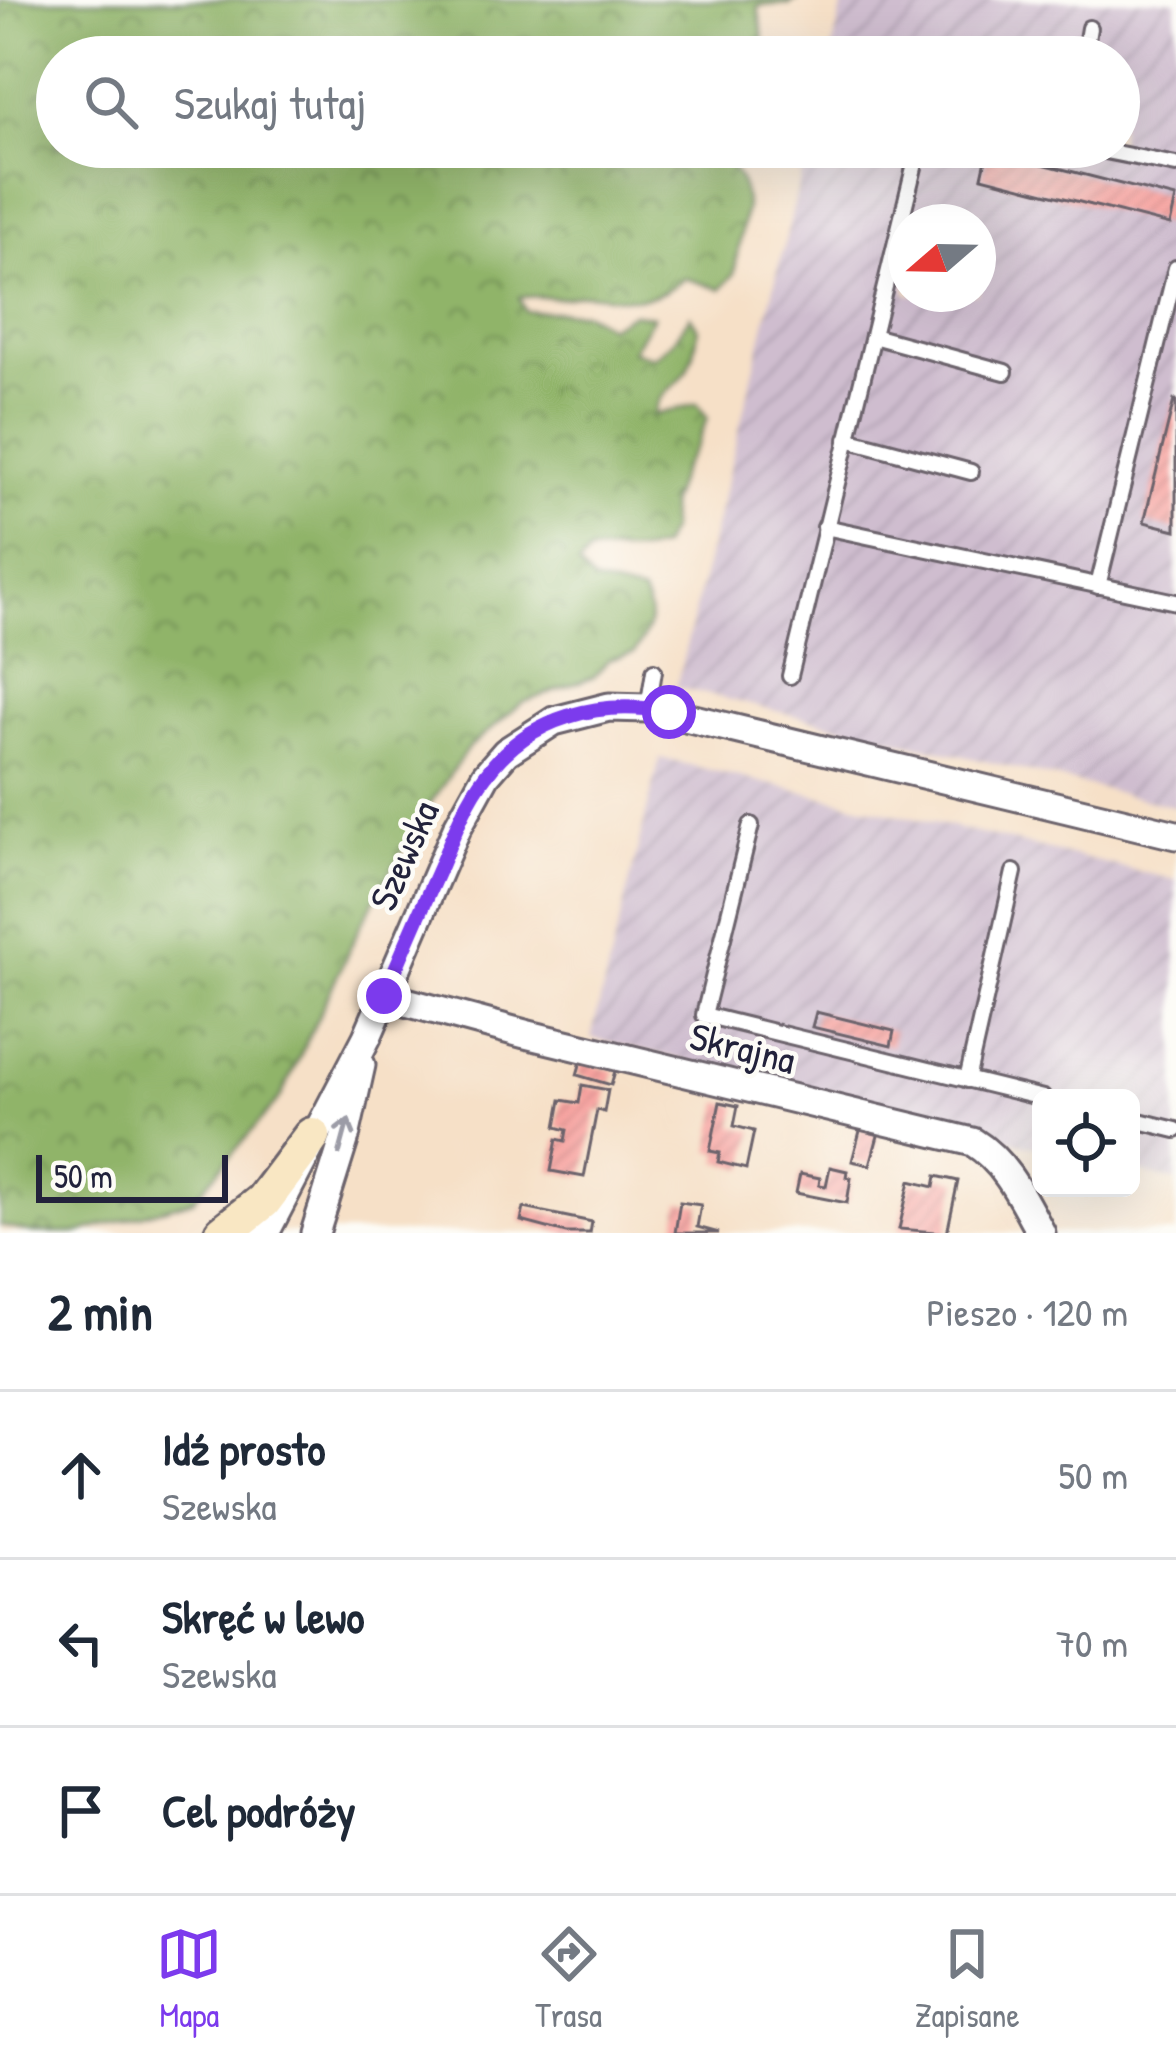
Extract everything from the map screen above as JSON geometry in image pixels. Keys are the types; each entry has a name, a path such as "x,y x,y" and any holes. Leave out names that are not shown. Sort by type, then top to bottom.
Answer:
{"main road":[{"path":"223,1233 263,1201 312,1136"}],"street":[{"name":"Szewska","path":"265,1233 367,1037 464,814 496,764 528,735 554,721 609,707 648,708 1176,835"},
{"name":"Skrajna","path":"384,996 973,1142 1004,1170 1041,1233"},
{"path":"315,1233 345,1137 367,1037"}],"lane":[{"path":"1088,36 1089,28"},
{"path":"1140,158 1176,165"},
{"path":"790,676 915,168"},
{"path":"1098,586 1176,268"},
{"path":"872,336 1005,372"},
{"path":"847,439 971,472"},
{"path":"825,527 1176,602"},
{"path":"648,708 654,671"},
{"path":"751,825 704,1015 1032,1095"},
{"path":"968,1080 1014,872"},
{"path":"1140,1121 1176,1130"}],"shaded area":[{"path":"844,0 1176,0 1176,807 676,687 803,168 1140,168 1140,36 835,36"},
{"path":"660,758 1176,880 1176,1181 1140,1172 1140,1089 1032,1089 1032,1146 591,1038"}],"green space":[{"path":"0,0 796,0 758,6 763,36 36,36 36,168 732,168 742,184 746,207 734,274 721,289 684,278 648,297 519,298 525,311 583,312 609,326 633,313 653,316 632,351 654,357 674,340 690,316 698,328 690,365 662,397 654,415 697,404 707,418 669,505 670,530 661,547 644,552 590,552 578,566 593,582 642,594 649,624 634,653 608,660 595,676 522,703 468,748 426,810 361,924 281,1097 193,1200 79,1233 34,1233 0,1226"}],"building":[{"path":"984,168 1058,168 1176,198 1170,225 982,177"},
{"path":"1176,400 1176,530 1144,522"},
{"path":"816,1012 894,1031 891,1046 812,1027"},
{"path":"581,1061 615,1071 611,1085 577,1075"},
{"path":"582,1085 608,1090 604,1112 597,1110 584,1177 551,1171 557,1139 565,1141 567,1130 556,1127 561,1100 579,1103"},
{"path":"720,1102 738,1106 734,1126 754,1131 746,1169 718,1162 720,1153 710,1151"},
{"path":"861,1127 879,1132 870,1165 852,1161"},
{"path":"830,1167 847,1171 846,1177 851,1178 847,1203 796,1193 800,1174 820,1178 819,1185 826,1186"},
{"path":"936,1176 958,1181 947,1233 899,1229 910,1181 934,1187"},
{"path":"680,1202 701,1205 697,1227 719,1233 675,1233"},
{"path":"524,1208 592,1222 590,1233 566,1233 521,1221"}],"route":[{"path":"384,996 470,800 506,752 528,735 582,711 628,706 669,712"}]}
